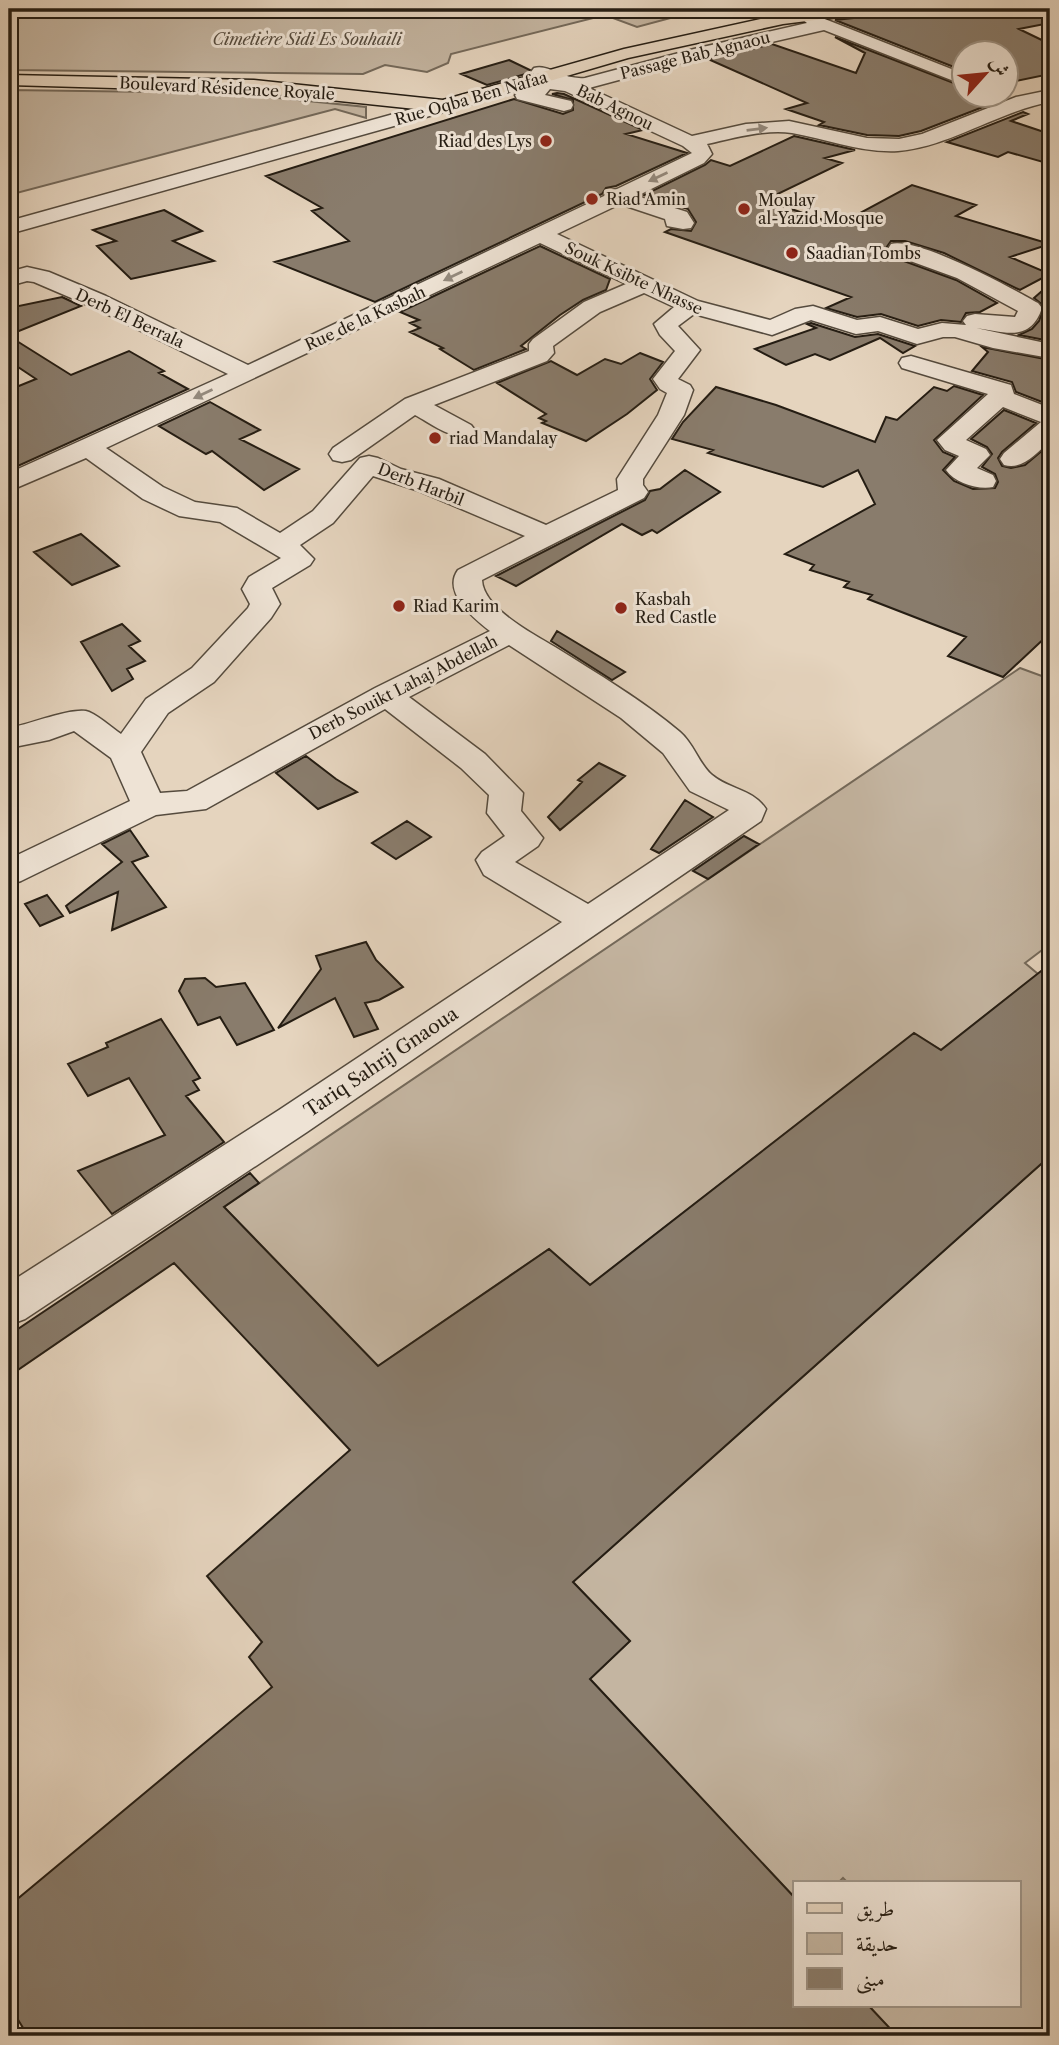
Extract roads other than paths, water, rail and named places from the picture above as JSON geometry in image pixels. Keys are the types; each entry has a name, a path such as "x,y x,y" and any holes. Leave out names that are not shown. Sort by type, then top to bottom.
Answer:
{"main road":[{"path":"756,9 783,19"},
{"name":"Rue Oqba Ben Nafaa","path":"435,105 553,77 624,54 783,19 815,21 863,9"},
{"name":"Rue Oqba Ben Nafaa","path":"553,77 585,53 691,21"},
{"name":"Boulevard Résidence Royale","path":"9,80 254,86 435,105"}],"street":[{"path":"1045,9 1050,11"},
{"name":"Passage Bab Agnaou","path":"553,77 586,83 815,21"},
{"path":"815,21 950,74"},
{"name":"Passage Bab Agnaou","path":"553,77 558,86 550,82 533,87 541,90 524,95 583,113"},
{"name":"Bab Agnou","path":"553,77 690,142"},
{"path":"690,142 746,130 789,127 867,144 899,145 928,138 1023,102 1050,96"},
{"path":"1020,101 1050,111"},
{"name":"Rue Oqba Ben Nafaa","path":"9,228 435,105"},
{"name":"Rue de la Kasbah","path":"9,483 248,374 615,195 701,156 700,148 690,142"},
{"path":"615,195 678,217 675,221 683,223"},
{"name":"Souk Ksibte Nhasse","path":"539,234 690,306 772,328 803,314 813,313 856,327 880,324"},
{"path":"899,249 956,269 991,285 1030,308 1026,320 1019,326 916,311 899,312 880,324 912,355 999,388 1003,392 950,440 977,455 959,470 984,481"},
{"name":"Derb El Berrala","path":"9,279 27,274 41,277 98,301 248,374"},
{"path":"342,454 414,404 538,356 542,353 541,344 582,314 643,285"},
{"name":"Derb Souikt Lahaj Abdellah","path":"149,805 194,801 386,695 510,632 480,607 467,587 468,576 634,492 629,486 630,479 671,415 681,390 665,379 688,352 668,330 666,324 690,306"},
{"path":"1026,320 1050,335"},
{"path":"912,355 942,330 957,330 993,341 1050,351"},
{"path":"1000,397 1050,417"},
{"path":"414,404 462,430"},
{"path":"1013,459 1050,428"},
{"path":"86,446 153,493 189,510 227,514 300,559 259,583 257,589 265,604 261,612 203,675 157,706 125,752"},
{"name":"Derb Harbil","path":"281,545 323,517 369,464 393,475 429,485 545,535"},
{"name":"Tariq Sahrij Gnaoua","path":"9,1306 293,1121 749,813 749,808 743,803 699,781 677,748 650,726 510,632"},
{"path":"386,695 474,761 506,793 504,813 526,838 494,860 496,867 590,922"},
{"path":"9,738 38,733 78,719 125,752 149,805 9,873"}],"place":[{"name":"Riad des Lys","path":"546,141"},
{"name":"Riad Amin","path":"592,199"},
{"name":"Moulay al-Yazid Mosque","path":"744,209"},
{"name":"Saadian Tombs","path":"792,253"},
{"name":"riad Mandalay","path":"435,438"},
{"name":"Riad Karim","path":"399,606"},
{"name":"Kasbah Red Castle","path":"621,608"}],"park label":[{"name":"Cimetière Sidi Es Souhaili","path":"307,39"}]}
